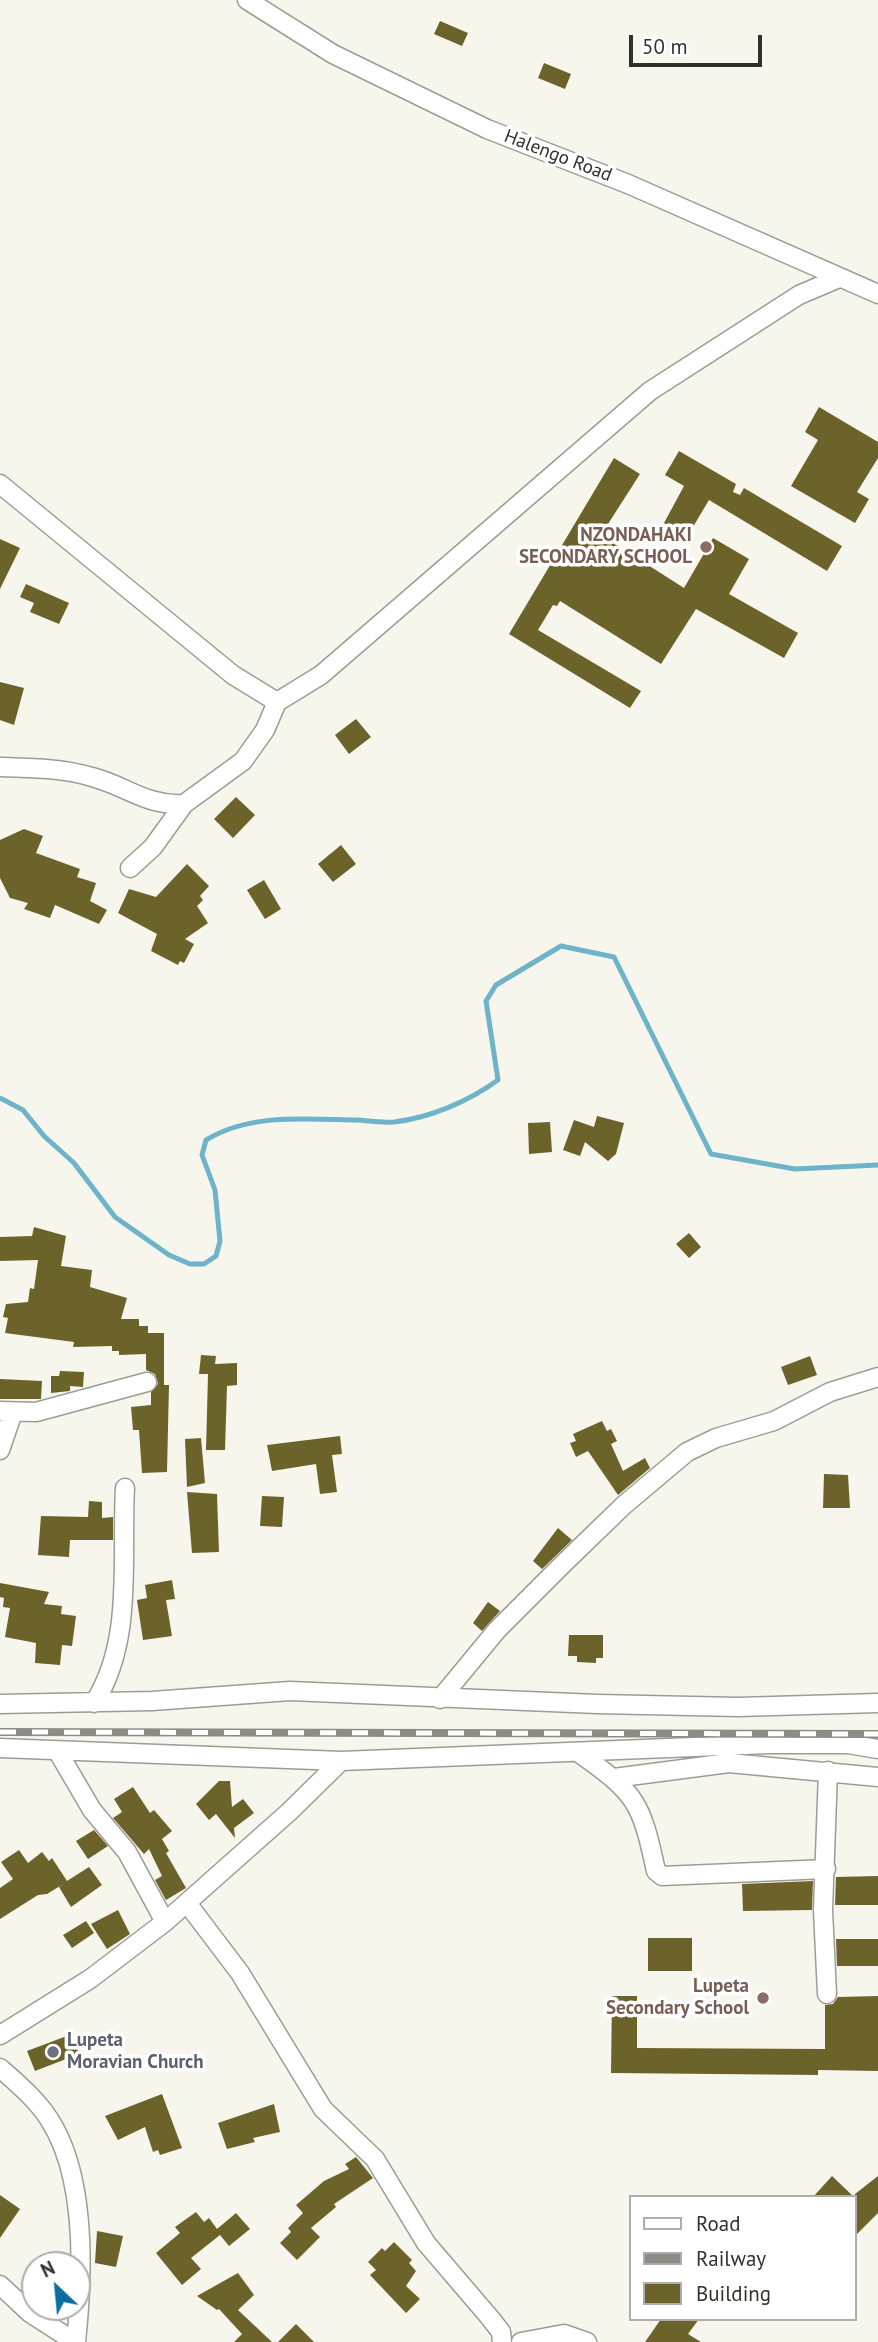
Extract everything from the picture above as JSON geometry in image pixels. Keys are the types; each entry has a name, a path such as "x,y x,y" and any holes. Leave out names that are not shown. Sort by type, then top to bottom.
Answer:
{"street":[{"name":"Halengo Road","path":"247,0 333,54 487,129 628,184 878,294"},
{"path":"130,868 153,846 184,804 243,761 265,730 277,702 321,675 650,391 799,295 839,278"},
{"path":"0,484 233,675 277,702"},
{"path":"0,767 61,771 94,777 150,802 184,804"},
{"path":"440,1699 497,1630 582,1545 687,1452 716,1438 774,1421 830,1392 878,1377"},
{"path":"0,1450 6,1411 36,1412 147,1382"},
{"path":"94,1703 107,1683 119,1640 125,1488"},
{"path":"0,1704 94,1703 290,1690 440,1699 738,1707 878,1703"},
{"path":"0,1748 341,1761 781,1744 848,1744 878,1749"},
{"path":"58,1752 92,1810 120,1841 165,1922"},
{"path":"579,1753 614,1778 636,1803 656,1871 662,1876 827,1870"},
{"path":"0,2035 90,1979 165,1922 341,1761"},
{"path":"614,1778 729,1763 878,1777"},
{"path":"827,1994 823,1910 827,1870 828,1771"},
{"path":"187,1903 240,1973 323,2109 375,2159 426,2243 501,2332 502,2342"},
{"path":"0,2068 49,2119 69,2165 81,2264 76,2342 30,2313 0,2285"},
{"path":"521,2342 564,2334 587,2342"}],"building":[{"path":"440,21 468,33 462,46 434,34"},
{"path":"544,63 571,74 565,89 538,78"},
{"path":"819,407 878,442 878,458 857,492 869,499 855,523 791,486 818,440 805,432"},
{"path":"679,451 736,484 733,492 740,495 744,488 842,546 827,571 709,500 687,537 664,523 684,486 665,475"},
{"path":"614,458 640,474 601,535 684,588 713,538 749,559 729,594 798,633 784,658 696,609 661,664 560,601 557,606 553,605 538,630 641,691 630,708 509,634"},
{"path":"0,539 20,548 0,589"},
{"path":"26,584 69,603 59,624 30,612 34,603 20,597"},
{"path":"0,682 24,688 14,725 0,720"},
{"path":"356,719 371,737 349,754 335,735"},
{"path":"236,797 255,815 233,838 214,819"},
{"path":"24,829 43,836 36,853 80,869 77,877 96,883 90,901 107,910 99,924 55,905 50,918 24,909 28,903 10,898 0,878 0,840"},
{"path":"341,845 356,864 333,882 318,864"},
{"path":"187,864 209,886 200,896 203,900 197,906 208,923 185,939 194,944 184,963 180,961 178,965 151,951 157,934 118,913 129,889 156,897"},
{"path":"264,880 281,909 265,919 247,890"},
{"path":"597,1116 624,1123 616,1154 608,1161 585,1142 580,1156 563,1150 574,1120 594,1127"},
{"path":"550,1122 552,1152 529,1154 528,1123"},
{"path":"34,1227 66,1236 61,1266 92,1270 90,1287 127,1298 121,1319 139,1319 139,1326 148,1326 148,1333 164,1333 164,1385 169,1385 167,1472 142,1473 139,1430 133,1430 131,1407 151,1405 151,1392 158,1384 155,1374 146,1370 146,1354 119,1355 119,1351 112,1351 112,1346 73,1347 74,1342 5,1333 8,1318 3,1317 6,1304 28,1302 30,1288 34,1289 38,1260 0,1261 0,1237 32,1236"},
{"path":"689,1233 701,1247 689,1258 676,1244"},
{"path":"201,1355 216,1356 215,1364 237,1363 237,1385 227,1386 225,1450 206,1450 208,1374 199,1374"},
{"path":"810,1356 817,1375 788,1385 781,1367"},
{"path":"60,1371 84,1372 83,1387 70,1386 70,1391 51,1393 51,1376 59,1376"},
{"path":"0,1379 42,1381 41,1399 0,1399"},
{"path":"602,1421 607,1431 611,1429 617,1441 611,1444 623,1471 645,1458 650,1468 618,1495 588,1451 576,1457 570,1443 576,1441 573,1434"},
{"path":"340,1436 342,1454 332,1455 337,1492 320,1494 316,1464 272,1471 267,1445"},
{"path":"201,1438 205,1483 187,1487 185,1439"},
{"path":"824,1474 848,1475 850,1508 823,1508"},
{"path":"187,1492 217,1494 219,1552 192,1553"},
{"path":"262,1496 284,1497 282,1527 260,1526"},
{"path":"89,1501 102,1502 102,1518 113,1517 113,1540 70,1540 69,1557 38,1555 41,1516 88,1517"},
{"path":"558,1528 572,1540 542,1569 533,1561"},
{"path":"172,1580 175,1599 166,1600 172,1636 143,1640 137,1600 147,1598 145,1585"},
{"path":"0,1583 49,1592 44,1604 62,1606 61,1614 76,1616 72,1646 62,1645 60,1665 35,1663 36,1643 5,1637 10,1608 3,1607 4,1598 0,1597"},
{"path":"488,1602 500,1611 482,1631 473,1623"},
{"path":"569,1635 603,1635 603,1658 596,1658 596,1663 577,1662 577,1656 568,1656"},
{"path":"219,1781 230,1781 232,1807 243,1799 254,1813 234,1828 235,1838 216,1814 209,1820 196,1804"},
{"path":"133,1787 150,1813 154,1810 172,1831 162,1839 169,1851 166,1853 186,1888 166,1900 155,1880 162,1876 149,1849 144,1854 113,1818 122,1812 114,1799"},
{"path":"94,1830 108,1846 88,1859 76,1841"},
{"path":"19,1850 28,1863 42,1852 49,1861 52,1858 67,1881 89,1867 102,1885 71,1907 59,1887 65,1883 47,1894 38,1895 0,1919 0,1888 13,1879 1,1862"},
{"path":"878,1876 878,1905 835,1905 836,1877"},
{"path":"813,1881 812,1910 743,1911 742,1884"},
{"path":"118,1910 130,1934 107,1949 91,1924"},
{"path":"86,1921 94,1933 72,1948 63,1935"},
{"path":"648,1938 692,1938 692,1971 648,1971"},
{"path":"836,1939 878,1939 878,1966 837,1966"},
{"path":"612,1996 637,1996 637,2048 825,2049 825,2005 833,2004 838,1997 878,1996 878,2071 818,2070 818,2075 611,2073"},
{"name":"Lupeta Moravian Church","path":"72,2034 79,2054 35,2071 27,2051"},
{"path":"162,2094 182,2148 160,2155 158,2150 153,2152 145,2127 118,2140 105,2116"},
{"path":"274,2104 280,2132 253,2138 255,2142 227,2149 218,2123"},
{"path":"356,2157 373,2178 334,2204 336,2207 311,2228 320,2237 297,2260 280,2243 291,2232 288,2228 303,2213 296,2205 324,2181 349,2169 345,2164"},
{"path":"832,2176 852,2195 815,2195"},
{"path":"878,2176 878,2213 857,2234 857,2195 855,2194"},
{"path":"0,2195 20,2209 0,2238"},
{"path":"196,2212 204,2222 209,2218 217,2229 236,2213 250,2229 229,2246 220,2235 191,2258 201,2269 182,2285 156,2253 180,2233 175,2227"},
{"path":"97,2231 123,2236 116,2267 95,2263"},
{"path":"394,2242 412,2260 409,2263 416,2271 406,2286 420,2299 406,2313 370,2275 376,2270 368,2262 382,2248 385,2251"},
{"path":"238,2273 254,2295 238,2310 272,2342 234,2342 242,2334 219,2309 197,2296"},
{"path":"660,2321 698,2321 688,2334 701,2342 645,2342"},
{"path":"296,2324 314,2342 278,2342"}],"waterway":[{"path":"0,1098 23,1110 44,1136 74,1163 115,1217 169,1255 190,1264 204,1264 216,1256 220,1241 215,1190 202,1155 206,1140 241,1125 279,1120 408,1120 449,1107 475,1095 498,1080 486,1001 496,985 561,946 614,957 711,1154 795,1169 878,1165"}],"railway":[{"path":"0,1732 878,1734"}],"place":[{"name":"NZONDAHAKI SECONDARY SCHOOL","path":"706,547"},
{"name":"Lupeta Secondary School","path":"763,1998"},
{"name":"Lupeta Moravian Church","path":"53,2052"}]}
